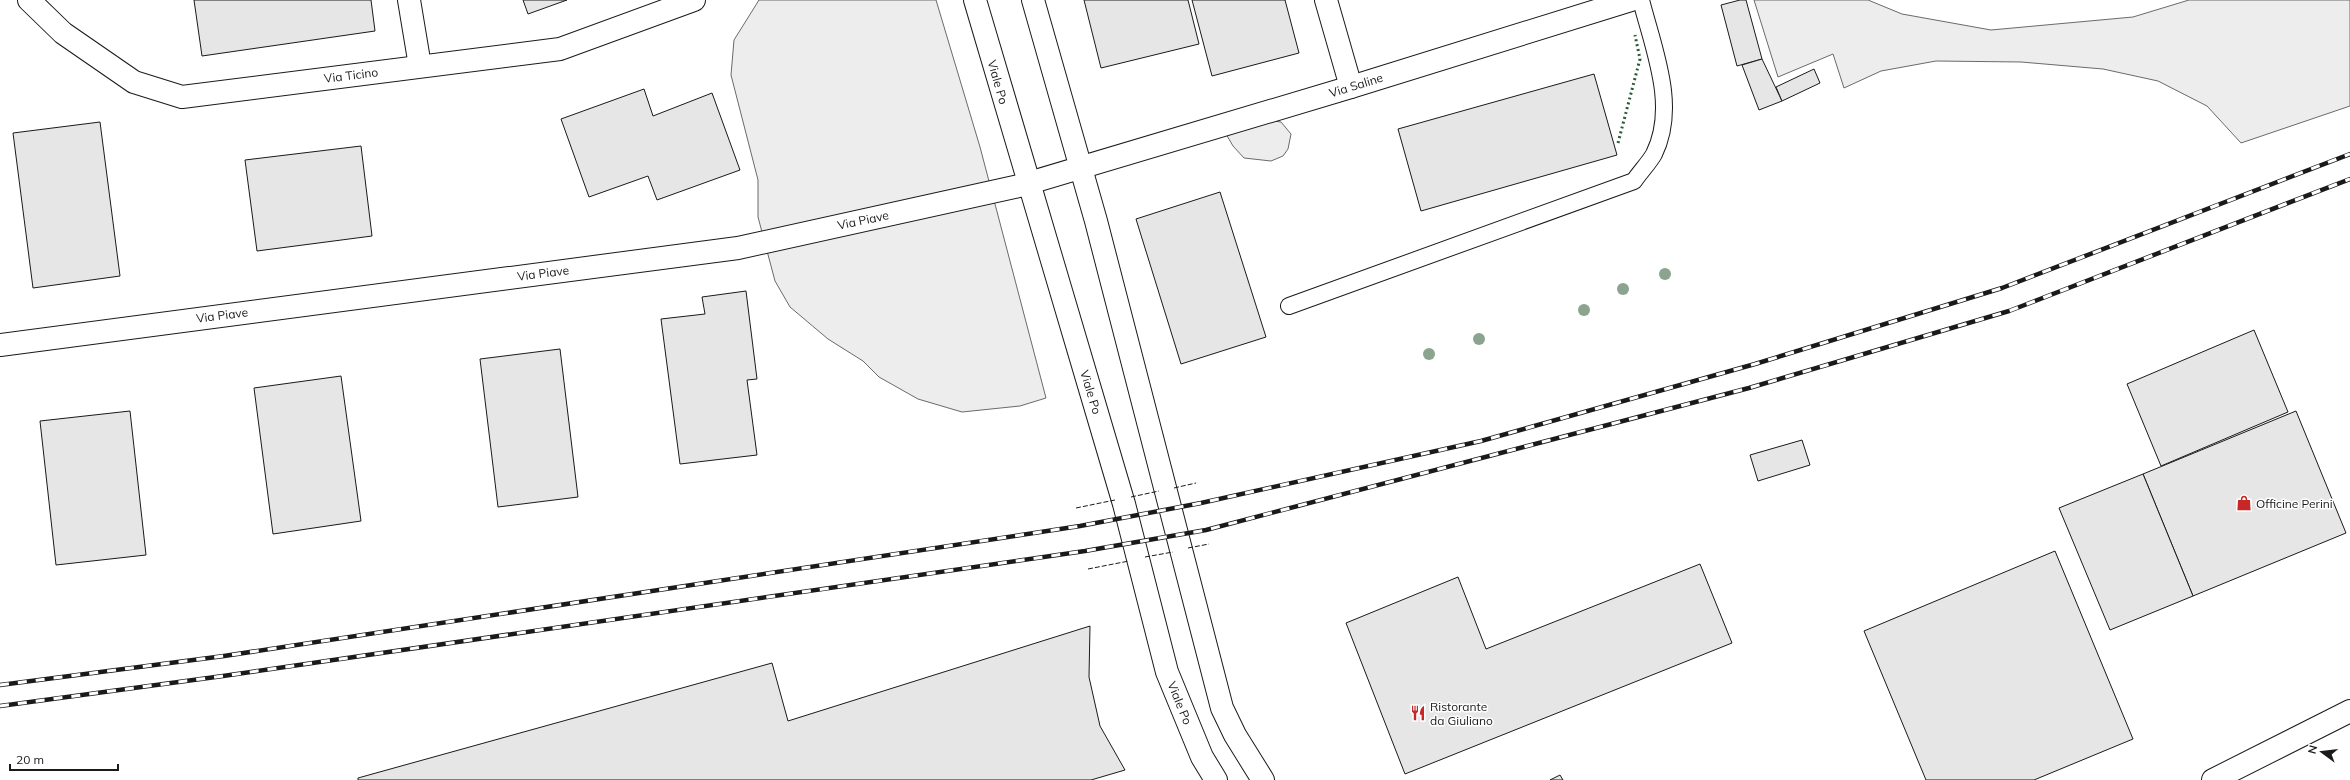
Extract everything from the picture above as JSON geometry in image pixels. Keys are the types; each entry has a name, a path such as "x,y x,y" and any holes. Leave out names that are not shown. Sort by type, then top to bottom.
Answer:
{"street":[{"name":"Via Ticino","path":"29,0 63,32 134,82 182,97 560,49 694,0"},
{"path":"409,0 420,66"},
{"name":"Viale Po","path":"975,0 1124,504 1167,672 1202,757 1216,780"},
{"path":"1033,0 1080,166 1222,708 1234,735 1263,780"},
{"path":"1326,0 1351,87"},
{"name":"Via Saline","path":"1080,166 1351,87 1631,0"},
{"name":"Via Piave","path":"0,345 738,248 1028,183 1080,166"},
{"path":"2213,780 2350,711"}],"lane":[{"path":"1290,306 1634,181 1654,154 1663,129 1662,82 1642,0"}],"shaded area":[{"path":"759,0 936,0 980,147 1046,398 1020,406 962,412 918,399 879,377 863,361 828,339 790,307 775,281 758,217 758,180 731,75 734,40"},
{"path":"1754,0 1868,0 1902,14 1991,30 2133,17 2189,0 2350,0 2350,106 2241,143 2207,106 2158,81 2103,69 2021,62 1936,61 1881,71 1844,88 1833,54 1778,77"},
{"path":"1268,120 1281,122 1291,134 1288,149 1283,156 1271,161 1244,158 1233,146 1226,134"}],"building":[{"path":"194,0 371,0 375,31 202,56"},
{"path":"523,0 567,0 528,14"},
{"path":"1084,0 1188,0 1199,44 1101,68"},
{"path":"1192,0 1285,0 1299,53 1212,76"},
{"path":"1746,0 1762,59 1737,66 1721,5"},
{"path":"1762,59 1782,101 1759,110 1742,65"},
{"path":"1814,69 1820,83 1782,101 1776,87"},
{"path":"1594,74 1617,155 1421,211 1398,129"},
{"path":"644,89 653,116 712,93 740,170 657,200 648,176 589,197 561,119"},
{"path":"100,122 120,276 33,288 13,133"},
{"path":"361,146 372,236 257,251 245,160"},
{"path":"1220,192 1266,337 1181,364 1136,219"},
{"path":"746,291 757,379 747,380 757,455 680,464 661,319 705,314 702,297"},
{"path":"2254,330 2288,412 2161,466 2127,384"},
{"path":"560,349 578,497 498,507 480,359"},
{"path":"341,376 361,521 273,534 254,388"},
{"path":"130,411 146,555 56,565 40,421"},
{"name":"Officine Perini","path":"2296,411 2346,533 2193,596 2143,474"},
{"path":"1802,440 1810,465 1758,481 1750,455"},
{"path":"2143,474 2193,596 2110,630 2059,508"},
{"path":"2055,551 2133,739 2034,780 1926,780 1864,631"},
{"path":"1700,564 1732,643 1405,774 1346,623 1458,577 1486,649"},
{"path":"1090,626 1089,677 1100,726 1125,770 1091,780 358,780 358,778 772,663 788,721"},
{"path":"1560,775 1563,780 1550,780"}],"railway":[{"path":"0,685 224,656 1080,526 1201,503 1481,441 1755,364 2002,288 2350,154"},
{"path":"0,706 223,676 1085,551 1206,530 1749,388 2009,311 2350,179"}],"hedge":[{"path":"1618,143 1640,59 1635,35"}],"fence":[{"path":"1174,488 1196,483"},
{"path":"1131,497 1159,491"},
{"path":"1076,508 1115,500"},
{"path":"1188,548 1209,544"},
{"path":"1145,557 1173,552"},
{"path":"1088,569 1129,561"}],"place":[{"name":"Officine Perini","path":"2244,503"},
{"name":"Ristorante da Giuliano","path":"1418,713"}]}
